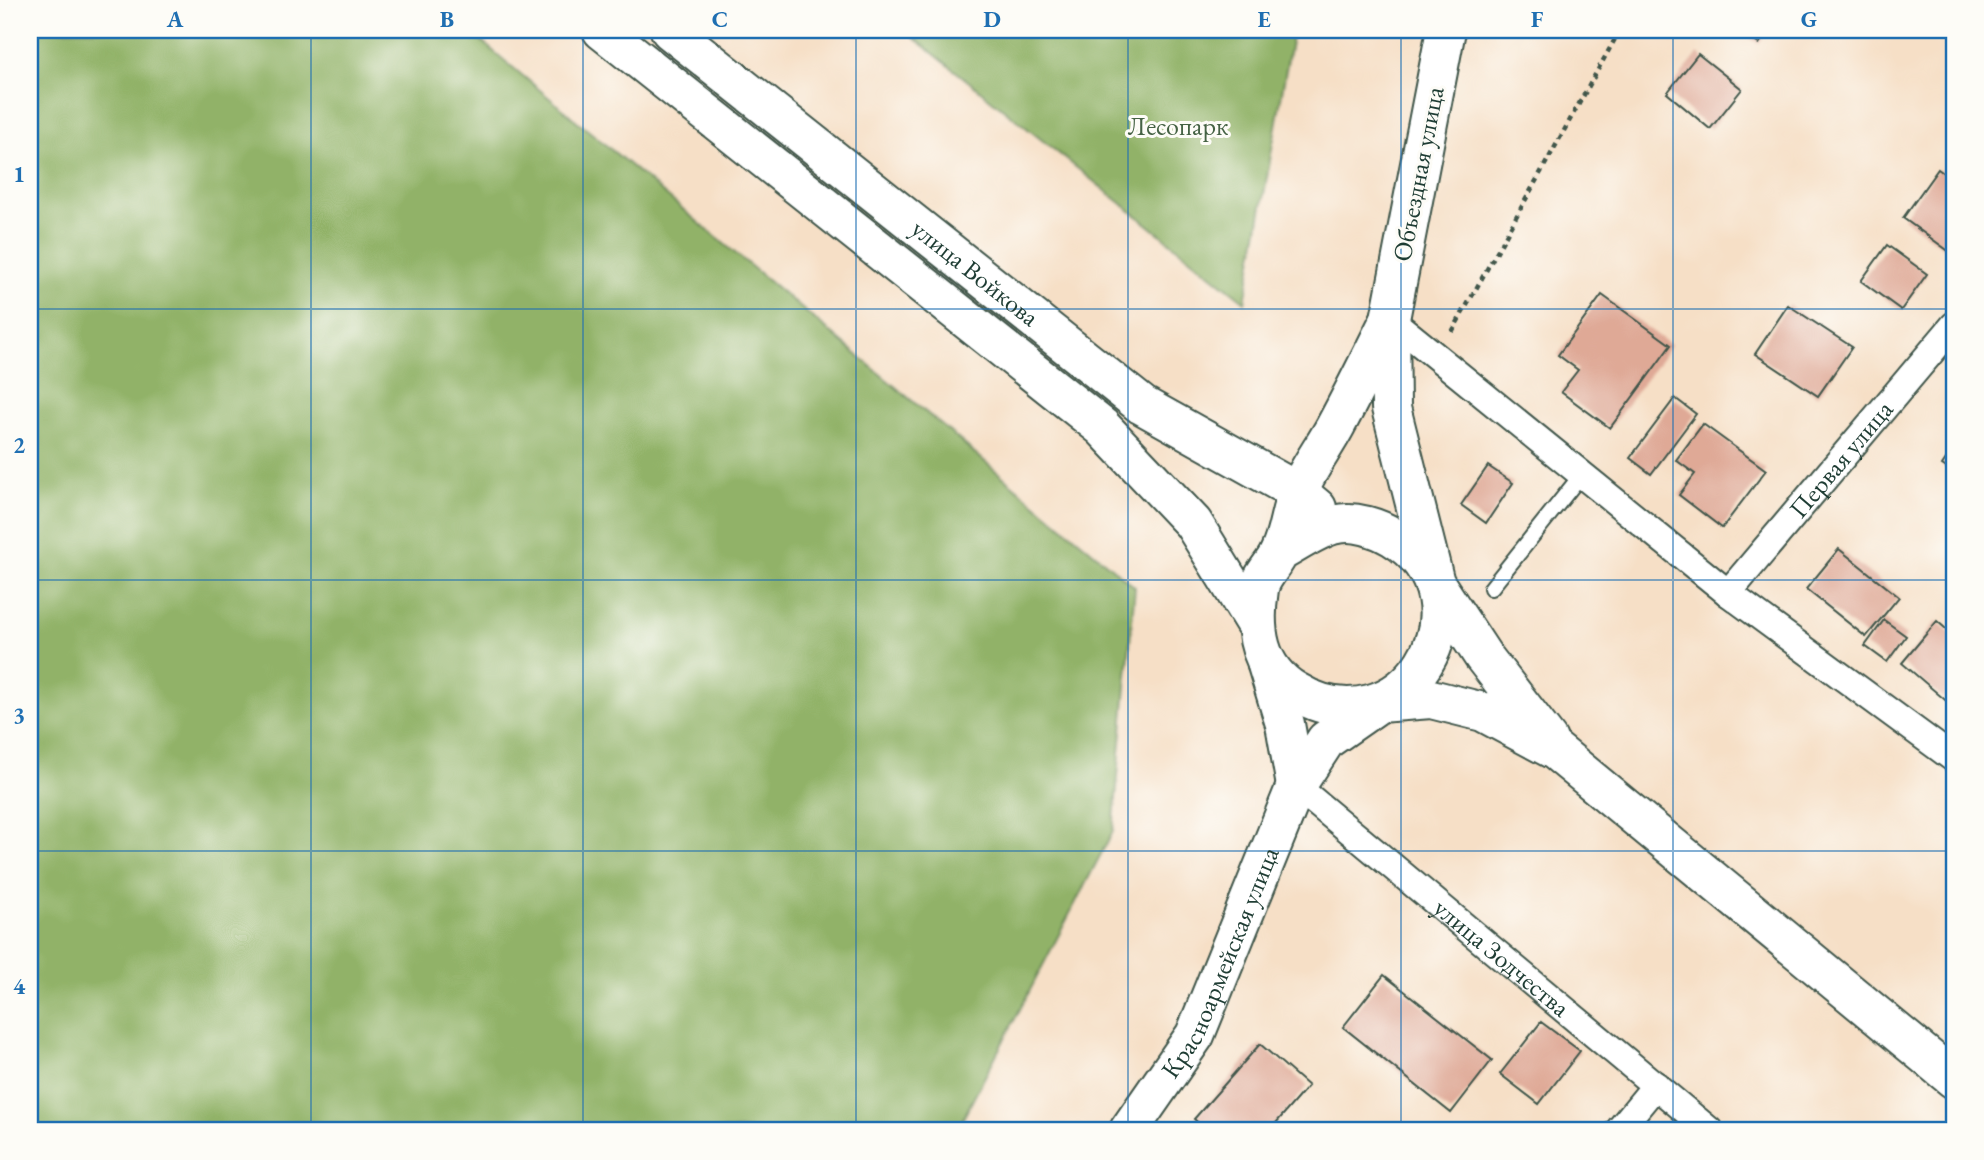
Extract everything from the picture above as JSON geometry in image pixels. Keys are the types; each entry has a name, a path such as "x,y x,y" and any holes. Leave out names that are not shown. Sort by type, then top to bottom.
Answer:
{"main road":[{"name":"улица Войкова","path":"602,30 1102,427 1193,523 1254,622"},
{"name":"улица Войкова","path":"670,30 1142,405 1298,492 1338,524"},
{"name":"Объездная улица","path":"1390,319 1446,30"},
{"path":"1296,786 1285,724 1254,622 1260,584 1280,552 1298,492 1390,319"},
{"path":"1379,703 1418,675 1439,632 1434,583 1391,408 1390,319"},
{"path":"1280,552 1338,524 1378,528 1412,549 1483,656 1556,751"},
{"path":"1264,658 1285,685 1313,702 1346,709 1379,703 1431,699 1483,712 1556,751 1954,1079"},
{"name":"Красноармейская улица","path":"1129,1130 1195,1035 1296,786 1326,740 1379,703"}],"street":[{"path":"1390,319 1728,593 1954,759"},
{"name":"Первая улица","path":"1728,593 1954,325"},
{"name":"улица Зодчества","path":"1296,786 1709,1130"},
{"path":"1619,1130 1656,1085"}],"lane":[{"path":"1492,588 1582,474"}],"path":[{"path":"1438,357 1620,30"}],"green space":[{"path":"30,30 468,30 1135,587 1113,831 957,1130 30,1130"},
{"name":"Лесопарк","path":"904,30 1293,30 1245,302"}],"building":[{"path":"1738,30 1768,30 1759,44"},
{"path":"1698,54 1742,89 1710,129 1667,93"},
{"path":"1938,169 1954,181 1954,246 1950,252 1903,218"},
{"path":"1887,245 1927,274 1901,310 1861,281"},
{"path":"1602,295 1671,345 1610,428 1561,392 1578,370 1558,355"},
{"path":"1788,305 1852,347 1818,396 1755,354"},
{"path":"1675,398 1696,414 1651,474 1630,458"},
{"path":"1703,424 1766,470 1722,528 1679,495 1695,474 1676,460"},
{"path":"1954,447 1954,473 1942,465"},
{"path":"1488,466 1513,483 1486,523 1461,505"},
{"path":"1839,549 1899,597 1866,637 1806,589"},
{"path":"1884,620 1906,636 1887,662 1865,646"},
{"path":"1937,621 1954,636 1954,702 1951,705 1902,663"},
{"path":"1384,975 1492,1060 1451,1113 1343,1027"},
{"path":"1541,1022 1580,1051 1539,1104 1500,1074"},
{"path":"1260,1044 1308,1086 1270,1130 1206,1130 1194,1119"}]}
